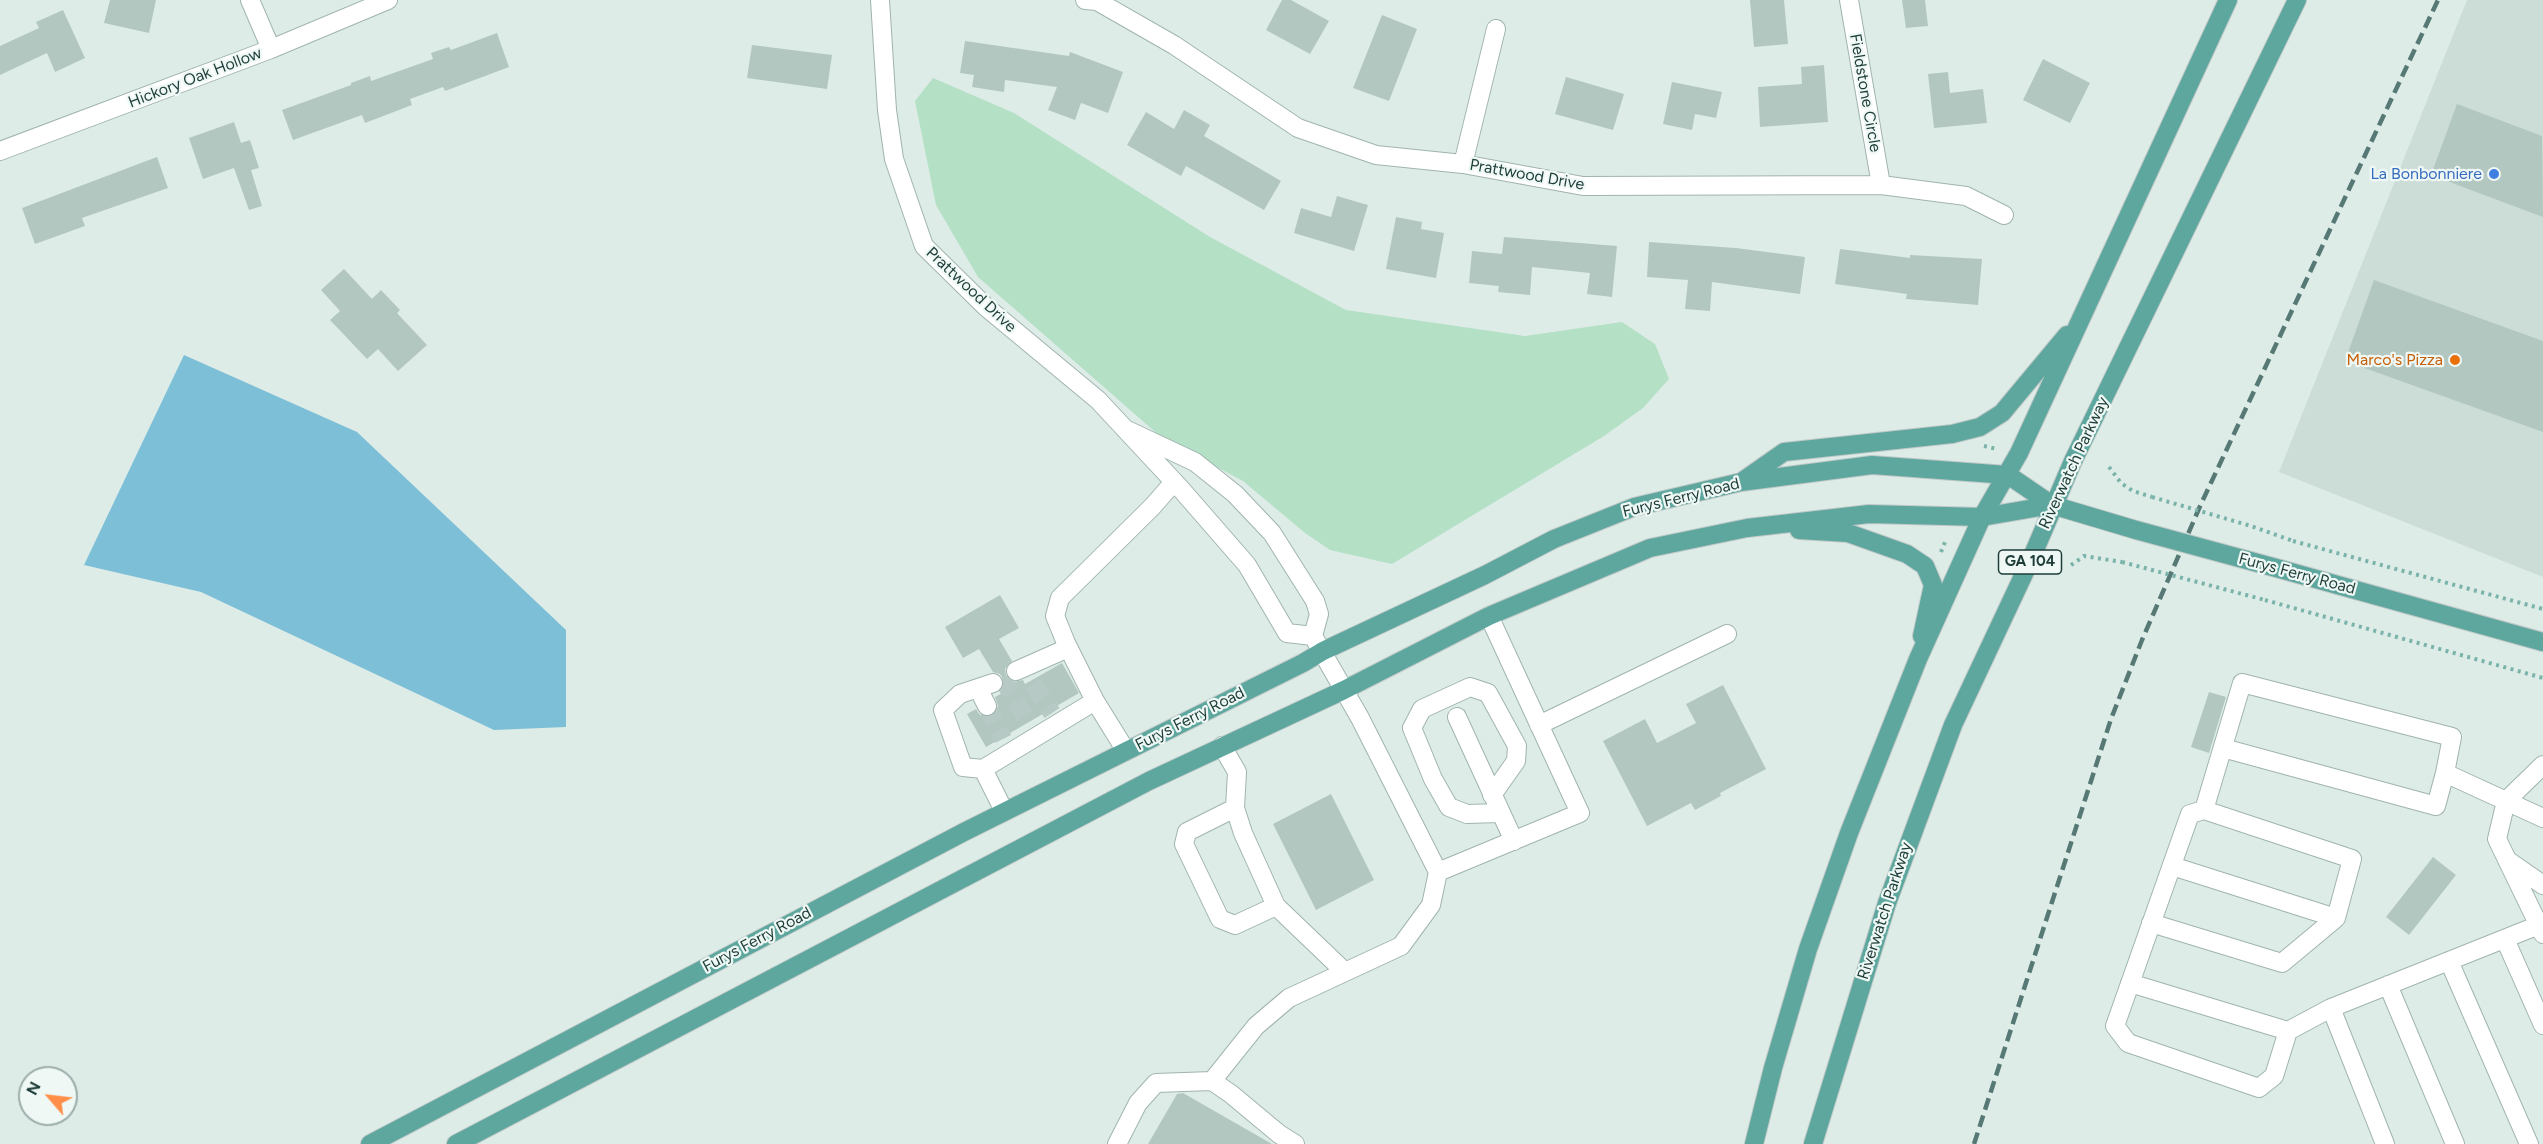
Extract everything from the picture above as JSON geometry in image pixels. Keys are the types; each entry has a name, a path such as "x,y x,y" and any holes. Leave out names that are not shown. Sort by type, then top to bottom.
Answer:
{"main road":[{"path":"1754,1144 1773,1068 1808,950 1849,833 1918,658 1982,518 2008,475 2228,0"},
{"name":"Riverwatch Parkway","path":"1813,1144 1866,967 1912,832 1953,725 2031,559 2052,506 2297,0"},
{"path":"1741,482 1784,452 1952,434 1980,427 2002,413 2083,315"},
{"name":"Furys Ferry Road","path":"370,1144 1004,812 1126,751 1318,643 1485,575 1554,539 1634,507 1741,482 1872,465 2008,475 2052,506 2543,642"},
{"name":"Furys Ferry Road","path":"456,1144 1096,808 1222,746 1344,690 1489,616 1650,548 1747,528 1869,513 1982,518 2052,506"},
{"path":"1747,528 1848,533 1907,554 1925,566 1933,585 1918,658"}],"street":[{"path":"250,0 271,49"},
{"name":"Hickory Oak Hollow","path":"0,151 271,49 388,0"},
{"name":"Prattwood Drive","path":"880,0 887,110 894,159 924,246 986,307 1098,400 1247,565 1287,633 1318,643 1319,614 1316,601 1272,533 1235,494 1195,462 1125,429"},
{"name":"Prattwood Drive","path":"1093,0 1174,45 1298,128 1376,155 1463,164 1582,186 1881,185 1966,196 2004,215"},
{"name":"Fieldstone Circle","path":"1849,0 1881,185"},
{"path":"1463,164 1496,29"},
{"path":"1126,751 1095,701 1068,648 1055,616 1060,598 1152,507 1174,482"},
{"path":"1438,872 1580,813 1489,616"},
{"path":"1539,725 1727,634"},
{"path":"1212,1081 1256,1026 1289,998 1401,946 1431,905 1438,872 1318,643"},
{"path":"1024,674 1068,648"},
{"path":"2204,810 2242,683 2452,737 2436,806 2223,748"},
{"path":"983,769 963,767 943,710 960,694 986,685 987,706"},
{"path":"1470,687 1488,693 1517,746 1516,761 1496,804 1467,814 1449,807 1433,779 1412,728 1422,709 1470,687"},
{"path":"983,769 1006,746 1095,701"},
{"path":"1457,717 1514,841"},
{"path":"1222,746 1237,772 1235,808 1243,833 1276,906 1345,972"},
{"path":"2151,923 2282,963 2336,918 2352,859 2204,810 2190,814 2151,923 2115,1026 2128,1043 2259,1088 2274,1076 2288,1031 2331,1008 2388,985 2505,939 2541,930 2497,839 2506,801 2543,765"},
{"path":"983,769 1004,812"},
{"path":"2445,773 2543,818"},
{"path":"1235,808 1187,832 1184,844 1220,919 1235,925 1276,906"},
{"path":"2506,858 2543,885"},
{"path":"2172,866 2336,918"},
{"path":"2505,939 2543,1025"},
{"path":"2449,961 2529,1144"},
{"path":"2130,983 2288,1031"},
{"path":"2388,985 2456,1144"},
{"path":"2331,1008 2385,1144"},
{"path":"1117,1144 1138,1102 1156,1083 1212,1081 1295,1144"}],"path":[{"path":"1978,454 1980,445"},
{"path":"2109,467 2121,483 2133,492 2251,526 2293,541 2543,609"},
{"path":"1936,560 1945,542"},
{"path":"1941,552 1950,548"},
{"path":"2071,565 2085,556 2122,562 2543,678"}],"shaded area":[{"path":"2467,0 2543,0 2543,577 2279,472"}],"green space":[{"path":"933,78 1014,113 1210,237 1346,310 1525,336 1622,322 1655,344 1669,379 1643,408 1604,436 1392,564 1330,550 1305,533 1243,481 1161,437 978,277 936,205 915,101"}],"water":[{"path":"184,355 357,432 566,630 566,727 494,730 201,592 84,565"}],"building":[{"path":"110,0 156,0 149,33 104,23"},
{"path":"1282,0 1291,0 1329,21 1310,54 1266,30"},
{"path":"1750,0 1784,0 1788,44 1754,47"},
{"path":"1902,0 1925,0 1928,26 1906,28"},
{"path":"63,10 85,58 55,72 47,53 0,75 0,46 39,28 36,22"},
{"path":"1382,15 1417,29 1389,101 1353,88"},
{"path":"497,33 509,67 445,91 443,87 410,99 412,105 365,123 362,115 293,140 282,110 370,76 371,81 433,59 431,53 449,47 451,50"},
{"path":"965,41 1069,56 1070,52 1123,72 1108,113 1081,103 1075,120 1048,110 1057,87 1005,80 1004,92 972,87 974,75 960,73"},
{"path":"752,45 832,55 827,89 747,78"},
{"path":"2043,59 2090,83 2070,123 2023,100"},
{"path":"1824,65 1828,122 1760,127 1758,87 1802,84 1801,67"},
{"path":"1948,72 1950,93 1983,89 1987,123 1934,128 1928,74"},
{"path":"1566,77 1624,94 1613,130 1555,114"},
{"path":"1672,82 1722,92 1716,118 1695,114 1692,130 1663,124"},
{"path":"2457,104 2542,136 2543,217 2431,175"},
{"path":"1184,110 1210,125 1204,136 1281,181 1264,210 1186,166 1181,176 1127,145 1146,112 1174,129"},
{"path":"234,122 241,143 250,140 259,168 251,170 262,206 249,210 234,168 203,179 189,138"},
{"path":"157,157 168,188 82,218 85,226 35,244 22,208"},
{"path":"1337,196 1368,205 1354,251 1294,233 1301,208 1331,217"},
{"path":"1396,217 1422,222 1421,229 1444,233 1436,278 1386,269"},
{"path":"1504,237 1617,246 1612,297 1587,294 1590,273 1532,267 1530,295 1498,292 1499,286 1469,283 1472,251 1502,254"},
{"path":"1649,242 1736,248 1805,257 1800,294 1712,282 1710,311 1685,309 1688,280 1647,277"},
{"path":"1840,249 1910,258 1910,255 1982,259 1978,305 1906,299 1907,294 1835,284"},
{"path":"344,269 372,299 381,290 400,310 397,313 427,345 398,371 378,349 367,359 330,320 340,311 321,290"},
{"path":"2374,280 2543,341 2543,432 2345,361"},
{"path":"1000,595 1019,628 999,639 1012,661 1005,669 1006,676 1014,682 1023,680 1025,684 1062,663 1079,693 986,747 967,714 976,709 980,715 986,717 996,713 998,706 995,697 1004,692 1003,679 1000,674 993,672 979,649 963,658 945,627"},
{"path":"1723,685 1766,769 1720,793 1721,796 1695,810 1691,803 1647,826 1603,741 1645,719 1657,743 1696,723 1686,704"},
{"path":"2209,692 2226,697 2209,753 2191,747"},
{"path":"1331,794 1374,880 1316,910 1273,824"},
{"path":"2433,857 2456,875 2409,935 2386,917"},
{"path":"1183,1093 1272,1144 1148,1144 1177,1094"}],"tunnel":[{"path":"1002,678 1029,724"},
{"path":"1033,684 1052,713"},
{"path":"987,706 1003,739"}],"railway":[{"path":"1974,1144 2111,719 2142,640 2201,504 2438,0"}],"place":[{"name":"La Bonbonniere","path":"2494,174"},
{"name":"Marco's Pizza","path":"2455,360"}]}
